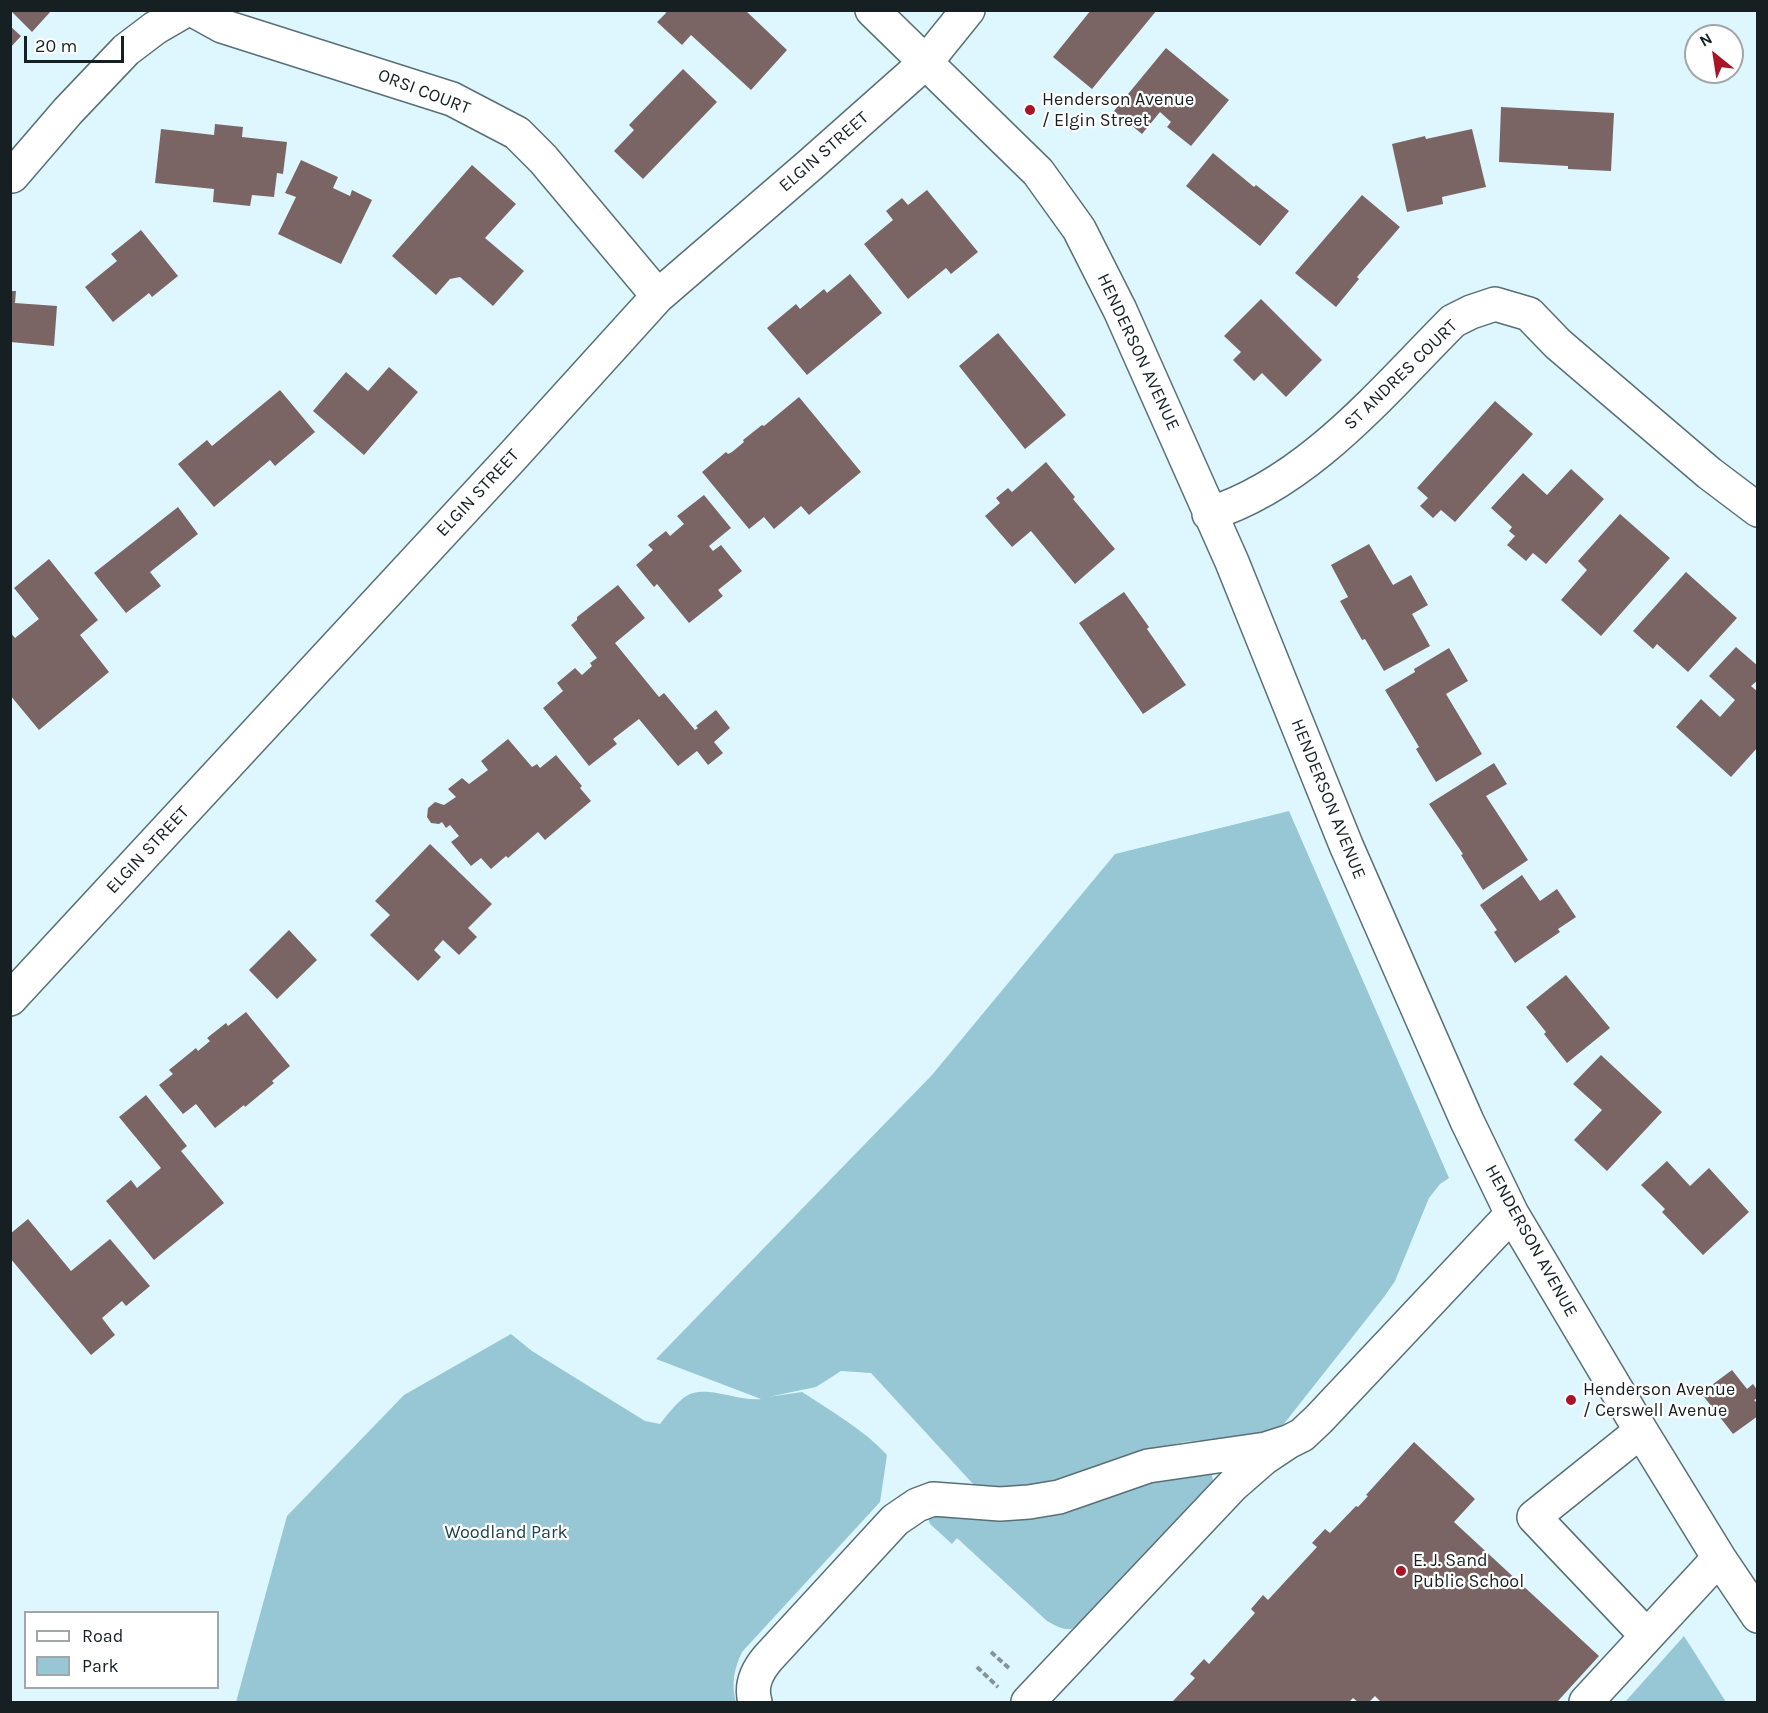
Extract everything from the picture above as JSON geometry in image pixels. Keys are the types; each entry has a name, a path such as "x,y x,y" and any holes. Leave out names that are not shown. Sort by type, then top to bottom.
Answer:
{"street":[{"path":"12,176 68,111 126,50 155,28 186,10"},
{"name":"ORSI COURT","path":"193,10 222,26 452,99 517,133 543,159 658,296"},
{"name":"HENDERSON AVENUE","path":"872,10 1038,172 1079,229 1120,310 1232,562 1346,845 1467,1121 1512,1214 1641,1431 1719,1558 1758,1616"},
{"name":"ELGIN STREET","path":"10,999 504,466 658,296 926,62 968,10"},
{"name":"ST ANDRES COURT","path":"1209,514 1234,506 1286,477 1334,439 1453,321 1495,304 1529,314 1558,344 1709,473 1758,510"},
{"path":"1015,1689 1233,1485 1264,1458 1302,1435 1319,1419 1512,1214"},
{"path":"1641,1431 1534,1517 1647,1636"},
{"path":"755,1702 753,1688 755,1680 768,1658 895,1520 917,1505 940,1499 1000,1504 1059,1497 1148,1466 1266,1449 1288,1442"},
{"path":"1586,1702 1719,1558"}],"path":[{"path":"991,1652 1015,1689"},
{"path":"977,1667 1015,1689"}],"green space":[{"name":"Woodland Park","path":"1289,811 1449,1178 1440,1184 1429,1198 1395,1281 1283,1425 1254,1435 1184,1442 1144,1451 1041,1483 1001,1488 974,1485 871,1373 841,1371 816,1387 768,1397 802,1392 846,1421 878,1446 887,1455 880,1502 742,1652 734,1677 736,1702 236,1702 287,1516 404,1395 511,1334 532,1351 645,1421 660,1424 683,1398 697,1392 761,1399 656,1359 932,1075 1115,854"},
{"path":"1211,1470 1214,1486 1084,1624 1069,1629 1047,1621 957,1538 952,1544 930,1524 928,1518 942,1511 1131,1485"},
{"path":"1684,1636 1726,1702 1625,1702"}],"building":[{"path":"10,10 52,10 32,32"},
{"path":"664,10 745,10 787,50 751,90 691,35 682,45 657,22 666,13"},
{"path":"1091,10 1157,10 1092,89 1053,57"},
{"path":"10,26 21,36 10,48"},
{"path":"1166,48 1229,100 1191,146 1167,127 1171,122 1160,112 1142,134 1114,111"},
{"path":"683,69 717,102 643,179 614,151 634,130 629,125"},
{"path":"1501,107 1614,113 1611,171 1499,162"},
{"path":"215,124 243,127 242,137 287,142 283,174 277,173 274,197 252,195 250,206 213,202 214,189 155,183 161,129 214,135"},
{"path":"1472,129 1486,187 1442,197 1443,204 1407,212 1392,144"},
{"path":"1213,153 1254,187 1256,185 1289,211 1260,246 1186,186"},
{"path":"301,160 338,177 333,188 350,196 352,190 372,200 341,264 278,234 296,197 285,193"},
{"path":"472,165 516,204 485,238 524,271 493,306 460,277 450,279 436,295 392,256"},
{"path":"927,190 978,252 951,274 946,268 908,299 864,244 893,220 886,211 902,198 908,205"},
{"path":"1362,195 1400,227 1357,277 1359,279 1336,307 1295,273"},
{"path":"141,230 178,276 152,297 149,293 113,322 85,287 117,261 111,254"},
{"path":"850,274 882,313 807,375 767,328 796,304 800,309 824,289 827,293"},
{"path":"10,291 16,291 15,303 57,306 54,346 10,342"},
{"path":"1261,299 1322,360 1286,397 1262,373 1254,381 1233,360 1241,352 1224,336"},
{"path":"998,333 1066,415 1025,449 959,366"},
{"path":"389,367 418,392 364,455 313,411 346,372 368,391"},
{"path":"280,390 315,432 275,466 270,460 214,507 178,464 207,440 212,446"},
{"path":"799,397 861,472 809,515 801,506 774,529 764,517 749,529 702,472 726,452 728,454 732,452 744,442 743,440"},
{"path":"1495,401 1533,434 1455,522 1441,510 1433,518 1420,506 1428,498 1417,488"},
{"path":"1046,462 1075,497 1073,499 1115,549 1075,584 1031,531 1012,547 985,516 1000,503 996,498 1008,488 1012,492"},
{"path":"1571,469 1604,499 1546,564 1533,553 1526,561 1507,545 1515,536 1509,531 1512,527 1491,508 1523,473 1547,495"},
{"path":"704,495 731,528 709,546 713,551 721,545 742,571 718,590 723,596 689,623 657,584 654,587 636,565 653,550 648,545 666,531 670,536 684,524 677,516"},
{"path":"178,507 198,534 150,572 161,586 126,613 94,573"},
{"path":"1620,514 1670,558 1601,636 1561,600 1587,570 1578,561"},
{"path":"1369,544 1393,585 1411,575 1428,605 1412,614 1430,646 1384,671 1365,639 1362,640 1340,601 1348,597 1331,565"},
{"path":"49,559 98,620 80,635 109,672 39,730 10,695 10,632 15,638 39,619 14,588"},
{"path":"1686,572 1737,618 1688,672 1657,644 1653,649 1633,631"},
{"path":"618,585 645,618 615,643 659,697 664,693 695,730 698,728 696,726 716,710 730,728 714,742 723,753 708,765 697,751 678,766 639,719 613,739 617,744 589,766 543,708 563,691 557,683 575,668 582,675 592,666 590,663 597,658 571,625 577,617"},
{"path":"1124,592 1186,685 1143,714 1079,623"},
{"path":"1736,647 1758,666 1758,680 1751,686 1758,692 1758,747 1731,777 1676,727 1701,699 1720,717 1735,700 1709,676"},
{"path":"1449,648 1468,681 1446,694 1482,754 1436,782 1416,749 1419,747 1385,690"},
{"path":"508,739 532,767 537,764 540,768 556,755 582,786 580,788 591,801 545,840 538,832 508,858 506,856 491,869 481,858 471,866 451,842 459,836 450,825 446,828 442,822 431,823 427,817 428,808 435,802 444,805 456,797 448,789 462,778 469,784 488,770 481,761"},
{"path":"1494,763 1507,784 1486,796 1528,860 1483,890 1461,855 1463,854 1429,804"},
{"path":"430,844 492,904 468,928 477,937 459,955 443,940 434,950 441,957 418,981 370,935 390,915 375,901"},
{"path":"1522,875 1540,901 1557,889 1576,917 1558,929 1560,932 1515,963 1494,932 1497,930 1480,905"},
{"path":"289,930 317,960 277,999 249,970"},
{"path":"1566,975 1610,1028 1567,1063 1526,1007"},
{"path":"246,1012 290,1066 245,1107 244,1105 215,1128 196,1104 183,1114 159,1085 173,1074 169,1070 196,1048 198,1051 210,1041 207,1038 226,1023 228,1026"},
{"path":"1601,1055 1662,1112 1607,1171 1574,1140 1602,1110 1573,1084"},
{"path":"146,1095 187,1146 181,1151 224,1203 154,1260 106,1201 131,1180 137,1188 161,1168 119,1117"},
{"path":"1667,1161 1690,1186 1709,1168 1749,1212 1703,1255 1662,1212 1665,1209 1641,1185"},
{"path":"28,1219 71,1271 110,1239 150,1286 126,1306 122,1301 102,1318 115,1335 91,1355 10,1258 10,1234"},
{"path":"1732,1370 1747,1389 1753,1384 1758,1391 1758,1398 1754,1400 1758,1404 1758,1416 1733,1434 1701,1393"},
{"name":"E. J. Sand Public School","path":"1414,1442 1475,1499 1454,1522 1599,1656 1557,1702 1381,1702 1375,1696 1369,1702 1358,1702 1353,1698 1349,1702 1172,1702 1195,1678 1190,1674 1204,1659 1209,1664 1255,1613 1251,1609 1263,1595 1268,1600 1317,1547 1312,1543 1325,1529 1330,1533 1356,1506 1358,1507"}],"place":[{"name":"Henderson Avenue / Elgin Street","path":"1030,110"},
{"name":"Henderson Avenue / Cerswell Avenue","path":"1571,1400"},
{"name":"E. J. Sand Public School","path":"1401,1571"}]}
